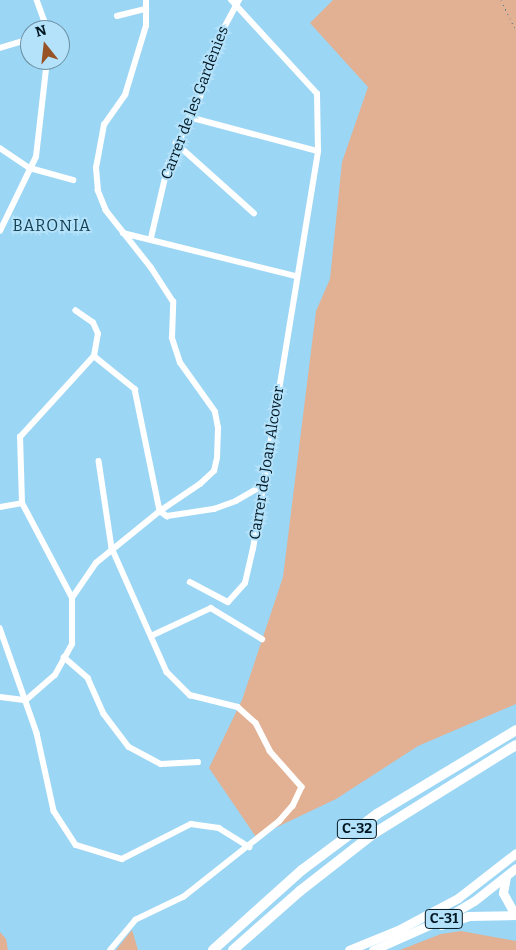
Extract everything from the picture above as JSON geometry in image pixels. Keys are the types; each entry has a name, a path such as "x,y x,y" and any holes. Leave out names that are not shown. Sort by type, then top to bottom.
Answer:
{"highway":[{"name":"C-32","path":"213,950 302,870 370,820 450,767 516,730"},
{"name":"C-32","path":"233,950 300,891 373,834 516,745"}],"main road":[{"name":"C-31","path":"349,950 430,914 475,887 516,853"},
{"path":"384,950 468,916 515,915 503,894 507,876 516,861"},
{"name":"C-31","path":"373,950 447,917 474,902 516,868"},
{"path":"430,914 466,900 499,876 516,873"}],"street":[{"path":"37,0 44,20"},
{"path":"72,598 96,563 112,548 160,511 200,484 214,471 218,428 215,412 180,363 172,338 173,302 106,211 98,191 96,168 104,125 125,95 146,26 146,0"},
{"name":"Carrer de les Gardènies","path":"151,238 168,165 176,144 200,97 217,41 235,1"},
{"name":"Carrer de Joan Alcover","path":"190,582 228,602 245,583 264,480 295,276 318,151 317,94 235,1"},
{"path":"116,16 146,9"},
{"path":"0,48 20,42"},
{"path":"0,231 36,157 46,70"},
{"path":"189,117 318,151"},
{"path":"176,144 254,213"},
{"path":"0,148 30,168 73,180"},
{"path":"123,233 151,238 295,276"},
{"path":"0,697 26,700 46,685 72,644 72,598 22,503 20,437 94,356 98,334 93,324 76,311"},
{"path":"94,356 135,389 160,511 168,516 214,509 257,489 264,480"},
{"path":"99,461 112,548 167,672 190,695 238,707 256,723 270,752 302,787 289,811 249,847 184,897 136,920 111,950"},
{"path":"0,508 22,503"},
{"path":"151,636 211,608 262,639"},
{"path":"0,628 26,700 54,811 76,845 122,859 191,824 219,828 249,847"},
{"path":"64,657 88,678 104,714 129,747 161,764 198,762"}],"path":[{"path":"500,0 516,31"}],"shaded area":[{"path":"333,0 516,0 516,704 418,746 336,799 256,837 209,768 242,700 283,577 316,311 330,279 342,162 368,87 310,23"},
{"path":"132,930 138,950 116,950"},
{"path":"461,931 516,941 516,950 400,950 441,934"},
{"path":"0,932 6,939 8,950 0,950"}],"district":[{"name":"BARONIA","path":"52,226"}]}
